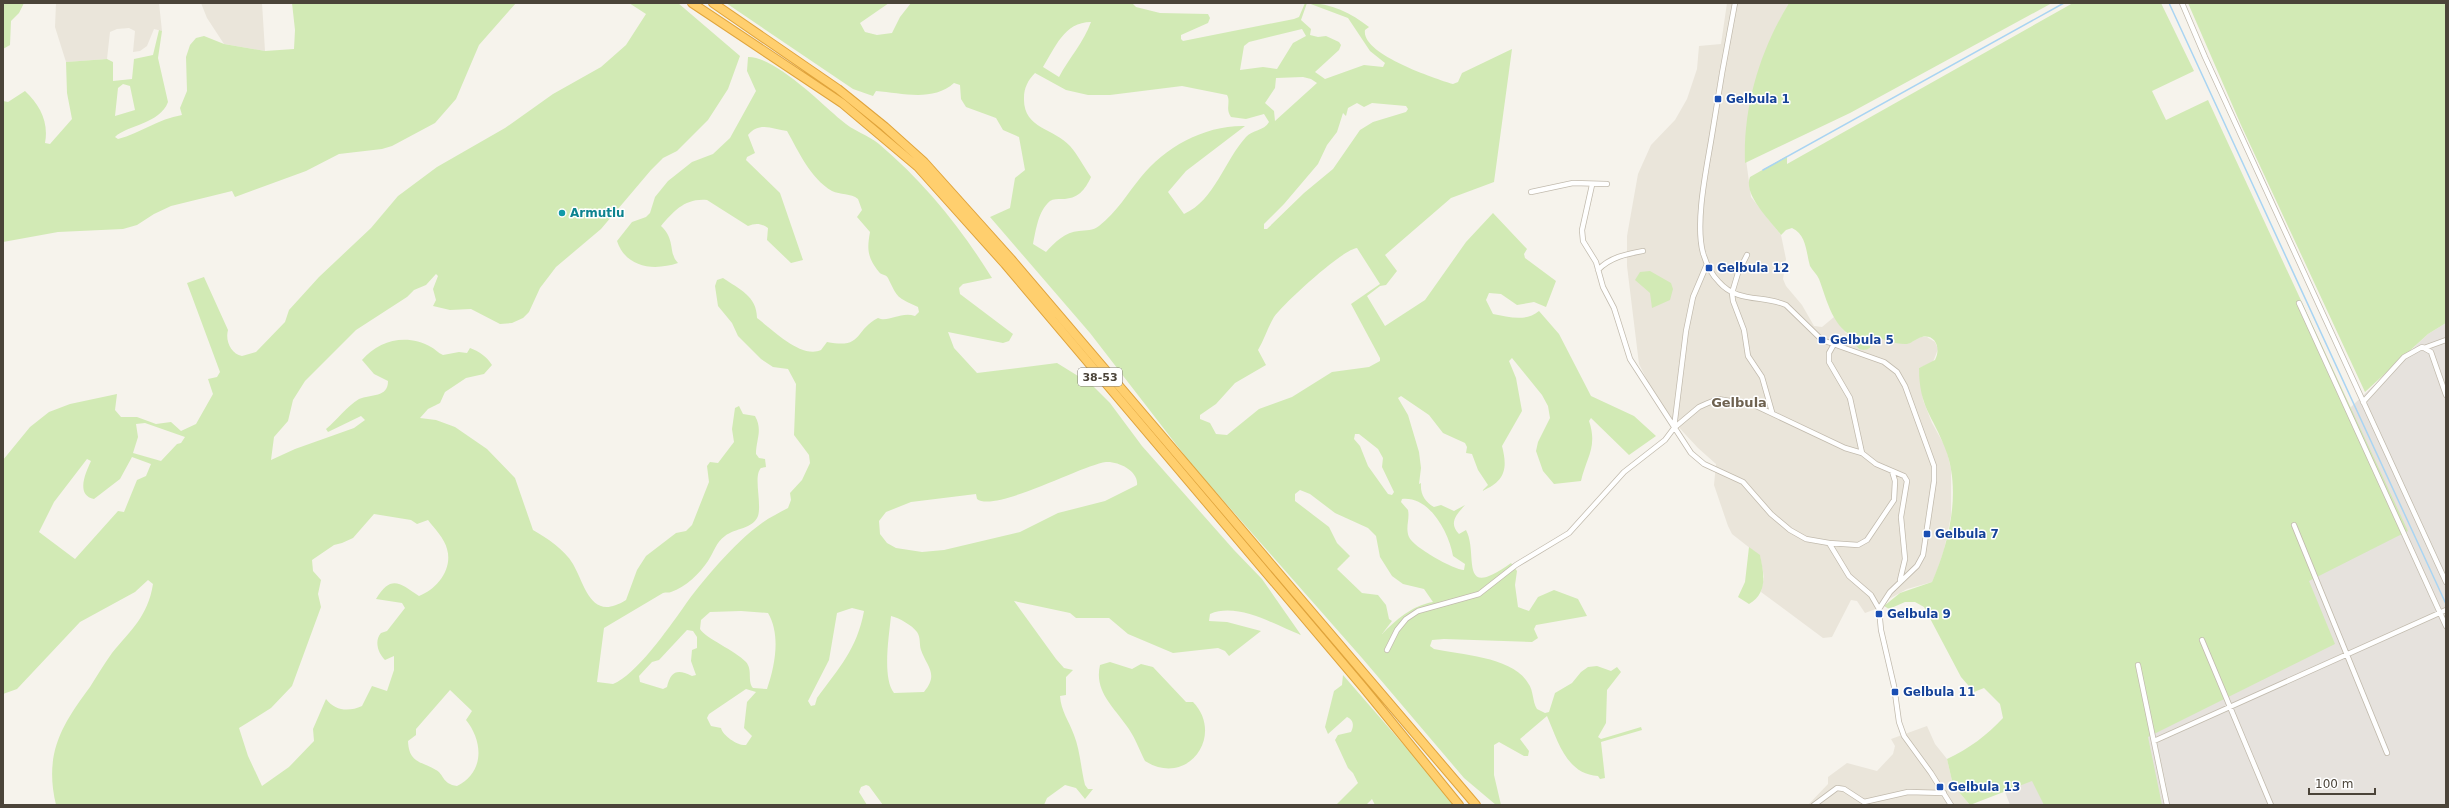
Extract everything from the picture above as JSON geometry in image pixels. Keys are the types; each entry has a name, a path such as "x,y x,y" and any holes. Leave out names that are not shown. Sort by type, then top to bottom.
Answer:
{"highway":[{"name":"38-53","path":"692,3 842,103 918,168 1004,264 1363,687 1459,805"},
{"name":"38-53","path":"713,3 838,90 885,127 924,162 1017,265 1476,805"}],"street":[{"path":"1735,3 1704,184 1701,229 1703,252 1707,264 1719,283 1732,293 1752,300 1780,302 1786,305 1810,331 1833,346 1884,362 1896,372 1905,386 1934,466 1934,481 1923,555 1917,566 1890,592 1879,609"},
{"path":"2182,3 2205,57 2446,582"},
{"path":"1531,192 1573,183 1592,185 1607,184"},
{"path":"1592,185 1582,230 1583,241 1598,270 1603,287 1614,308 1630,359 1691,453 1704,464 1744,482 1771,514 1790,530 1806,539 1829,544 1858,545 1867,540 1894,500 1895,480 1892,471"},
{"path":"1598,270 1621,256 1643,250"},
{"path":"1747,255 1738,273 1732,293 1733,302 1744,330 1748,356 1762,377 1772,412"},
{"path":"1674,428 1686,331 1693,297 1707,264"},
{"path":"2298,303 2446,626"},
{"path":"2363,402 2404,357 2417,348 2424,348 2446,340"},
{"path":"1833,346 1829,353 1829,362 1850,398 1862,453"},
{"path":"2424,348 2431,352 2446,393"},
{"path":"1386,650 1397,630 1406,619 1418,611 1479,594 1516,564 1569,533 1624,472 1665,440 1674,428 1699,407 1718,399 1754,405 1772,412 1845,448 1862,453 1876,464 1904,476 1908,484 1901,517 1905,559 1899,583"},
{"path":"2294,525 2345,654 2387,753"},
{"path":"1829,544 1849,576 1871,595 1879,609 1881,630 1894,686 1899,722 1904,736 1951,805"},
{"path":"2154,741 2446,610"},
{"path":"2202,640 2271,805"},
{"path":"2138,665 2167,805"},
{"path":"1814,805 1837,788 1844,789 1864,802 1908,792 1944,793"}],"shaded area":[{"path":"56,3 159,3 162,31 154,29 147,46 140,51 133,52 135,31 129,28 117,29 110,32 107,59 66,62 55,27"},
{"path":"201,3 262,3 265,51 224,44 207,18"},
{"path":"1727,3 1789,3 1777,25 1757,76 1747,122 1745,152 1751,197 1781,235 1786,259 1783,279 1786,286 1802,305 1814,326 1822,327 1834,317 1846,333 1857,338 1863,350 1870,348 1873,336 1907,344 1921,337 1927,337 1935,342 1938,349 1933,362 1919,368 1923,400 1932,423 1946,448 1951,469 1951,516 1944,550 1937,571 1932,582 1907,589 1889,599 1884,606 1865,613 1857,601 1851,600 1832,637 1823,638 1761,592 1764,577 1760,556 1732,534 1728,526 1714,485 1716,464 1698,448 1672,420 1651,388 1639,364 1627,266 1627,236 1638,174 1651,145 1675,120 1687,99 1697,69 1699,46 1721,44"},
{"path":"2446,323 2446,805 2010,805 1989,750 2428,334"},
{"path":"1927,726 1935,744 1947,759 1953,785 1970,805 1808,805 1828,784 1828,777 1847,763 1877,771 1893,754 1895,746 1891,739"}],"green space":[{"path":"3,3 24,3 19,13 11,21 10,45 3,49"},
{"path":"292,3 516,3 479,45 456,99 435,123 392,146 382,149 339,154 306,171 235,197 232,191 171,206 154,214 137,225 123,229 58,232 3,242 3,101 8,102 25,91 35,102 42,114 46,128 45,143 50,144 72,119 67,93 66,62 107,59 113,62 113,81 132,79 134,59 153,55 159,30 162,31 158,58 168,102 158,115 151,120 120,133 115,137 118,139 173,117 182,115 180,108 187,91 186,57 190,45 196,38 204,36 224,44 265,51 294,49 295,30","holes":["123,84 130,86 135,110 115,116 118,88"]},
{"path":"629,3 678,3 740,56 728,89 708,120 677,151 663,158 651,170 601,229 556,267 540,288 529,312 523,318 512,323 500,324 471,309 450,310 433,306 436,300 433,289 438,276 436,274 426,285 414,290 407,297 356,330 305,381 293,400 288,421 274,437 271,460 295,449 354,428 365,420 361,416 328,432 326,429 350,405 359,399 382,393 385,390 388,381 374,374 362,360 369,353 385,343 412,340 422,343 443,355 459,352 467,353 470,348 480,353 492,365 484,374 466,378 445,392 440,403 428,409 420,418 436,420 455,427 487,449 515,478 533,530 561,549 570,559 591,599 597,604 605,607 614,606 626,600 637,570 646,556 676,533 686,531 692,525 709,482 707,466 710,462 718,463 734,442 732,429 735,408 739,406 743,414 755,416 759,426 756,454 759,458 765,459 766,467 761,468 758,477 758,516 756,520 748,526 729,533 722,538 705,566 697,575 682,587 671,592 663,593 604,628 597,682 613,684 632,671 651,650 699,586 730,551 762,523 788,508 791,500 790,493 802,480 810,463 809,455 794,435 796,384 788,369 773,367 761,359 738,336 732,323 718,306 715,286 717,280 723,278 746,294 754,304 757,318 787,342 796,347 813,352 821,350 827,342 839,344 853,341 870,323 878,318 886,319 905,315 915,316 919,312 918,307 896,294 887,277 880,273 872,262 868,248 870,232 857,217 862,210 858,199 832,191 824,186 811,172 787,131 761,127 752,131 748,135 755,153 747,157 746,160 780,193 803,260 791,263 767,240 768,228 758,224 748,226 707,200 686,203 675,211 661,226 669,236 673,255 678,263 660,267 642,265 627,257 621,250 617,241 632,222 646,217 650,213 655,197 668,181 692,162 713,154 730,138 756,91 747,71 748,57 759,59 771,64 784,72 810,92 846,124 879,144 911,174 941,206 968,241 992,278 963,284 959,288 960,294 1013,334 1009,341 1003,343 948,332 954,348 977,373 1057,363 1091,384 1110,403 1142,446 1234,550 1262,579 1301,635 1256,616 1232,611 1221,611 1210,614 1209,621 1227,622 1261,631 1229,656 1225,651 1218,648 1173,653 1128,634 1109,618 1076,618 1070,613 1014,601 1056,659 1064,668 1073,670 1066,677 1066,695 1060,696 1064,711 1076,741 1085,785 1088,789 1093,789 1085,799 1076,788 1065,785 1047,798 1044,805 883,805 869,786 866,785 861,787 859,792 867,805 56,805 52,771 54,756 63,728 109,657 143,614 151,595 153,584 148,580 135,592 80,622 17,689 3,694 3,460 30,427 49,412 70,404 117,394 115,410 121,417 137,417 156,424 171,422 181,431 196,424 213,394 208,379 217,377 220,372 187,283 204,277 228,330 228,343 232,350 238,355 242,356 256,352 285,322 289,310 319,277 371,228 398,196 437,167 505,128 553,94 601,67 626,45 646,14","holes":["145,423 185,437 181,443 177,444 161,461 133,453 138,437 136,424","132,457 151,464 146,476 137,480 124,512 118,511 75,559 39,532 54,502 87,459 91,461 85,477 83,488 88,497 94,499 120,479","1106,462 1116,463 1127,468 1135,475 1137,485 1105,501 1058,513 1020,532 944,550 922,552 896,548 887,543 880,534 879,521 886,512 911,502 976,494 977,499 987,502 1001,500 1039,487 1078,471","374,514 411,520 417,524 428,520 446,545 448,564 442,577 432,589 426,593 419,596 406,587 396,583 386,586 376,599 402,603 405,608 387,631 381,633 377,643 380,654 385,660 394,656 394,670 387,691 372,686 362,706 347,710 334,706 326,699 313,729 314,741 289,767 262,786 248,756 239,728 271,708 292,686 321,607 318,594 321,580 313,571 312,560 334,545 353,538","852,608 864,611 857,636 846,658 817,698 815,705 811,706 808,701 829,660 837,613","741,611 768,613 772,622 776,641 774,661 767,689 753,688 750,682 749,668 746,662 735,653 703,633 700,629 701,620 710,612","891,616 905,622 917,632 921,650 929,666 931,675 931,680 924,692 894,693 890,686 887,667","687,630 693,631 697,637 697,648 692,650 691,661 696,675 692,676 683,672 676,672 671,677 667,687 663,689 640,682 639,676 652,662 659,660","746,689 756,692 747,702 744,728 752,736 746,745 739,744 731,740 721,728 711,726 707,718 709,714","450,690 472,711 466,720 476,737 478,746 477,765 473,773 466,780 457,786 452,785 446,781 439,772 417,761 411,754 408,741 416,735 416,729"]},
{"path":"726,3 889,3 860,23 865,32 877,35 892,33 900,17 911,3 1132,3 1136,7 1160,13 1208,14 1210,18 1208,23 1181,35 1181,39 1183,41 1294,19 1299,17 1305,3 1307,3 1301,20 1311,29 1310,35 1318,37 1326,36 1339,42 1341,45 1339,50 1315,72 1325,79 1364,65 1383,67 1385,63 1370,51 1348,18 1308,3 1316,3 1333,7 1348,13 1369,27 1365,30 1367,39 1374,48 1400,64 1453,84 1458,82 1462,73 1512,49 1494,182 1451,198 1385,255 1397,271 1386,285 1380,286 1367,296 1385,326 1425,300 1466,242 1493,213 1527,249 1524,254 1525,258 1556,281 1546,307 1534,302 1517,305 1501,294 1489,293 1486,300 1493,314 1523,318 1529,317 1539,311 1559,334 1591,396 1634,416 1656,436 1629,455 1591,418 1589,421 1592,445 1581,481 1554,484 1543,471 1536,451 1538,442 1550,418 1548,406 1542,395 1512,358 1509,361 1516,378 1522,411 1502,446 1505,461 1503,473 1496,483 1482,491 1488,485 1478,470 1472,454 1466,453 1467,447 1465,443 1443,433 1429,415 1401,396 1398,398 1408,415 1419,452 1421,468 1419,484 1421,483 1421,491 1424,497 1428,503 1434,507 1441,505 1454,511 1465,505 1455,519 1454,526 1459,534 1466,530 1471,551 1473,570 1476,576 1483,578 1494,574 1511,563 1517,571 1515,585 1518,607 1529,611 1538,597 1554,590 1578,599 1587,616 1536,625 1534,629 1538,638 1532,642 1444,639 1432,640 1430,646 1434,649 1486,658 1511,668 1521,674 1528,683 1537,709 1545,713 1549,712 1555,693 1572,683 1581,672 1588,667 1597,666 1611,671 1617,667 1621,672 1607,690 1606,723 1598,737 1601,739 1641,727 1642,730 1601,742 1605,778 1600,779 1598,776 1587,774 1571,763 1565,755 1547,716 1520,739 1529,751 1528,756 1524,756 1499,742 1494,745 1494,775 1501,805 1496,805 1464,778 1362,658 1192,465 1090,333 990,217 1010,208 1015,178 1025,170 1019,137 1003,130 996,118 966,107 961,99 960,85 954,83 937,93 917,95 876,91 873,96 853,89","holes":["1091,22 1059,77 1043,67 1061,37 1074,26","1302,29 1306,36 1293,43 1277,69 1263,67 1240,70 1244,46 1249,42","1035,73 1066,90 1088,95 1110,95 1182,86 1227,95 1228,111 1231,117 1246,119 1264,114 1269,122 1264,127 1246,137 1231,157 1211,190 1195,208 1184,214 1168,192 1186,171 1245,126 1215,129 1174,147 1151,166 1117,209 1097,228 1069,233 1057,241 1046,252 1033,244 1040,215 1051,200 1068,199 1080,193 1091,177 1070,146 1056,135 1034,122 1029,116 1025,108 1024,94 1030,78","1303,77 1311,79 1317,83 1275,121 1274,111 1265,103 1275,88 1276,78","1357,103 1364,107 1372,103 1406,106 1408,109 1406,112 1373,122 1360,130 1333,169 1304,193 1267,229 1264,229 1264,224 1284,204 1318,164 1327,145 1337,132 1343,113 1346,116 1348,108","1357,248 1380,284 1351,304 1380,358 1380,361 1369,367 1332,372 1292,397 1259,409 1227,435 1216,434 1210,423 1200,419 1200,415 1216,404 1235,383 1266,365 1258,350 1274,317 1301,289 1340,257","1355,434 1359,434 1378,449 1383,458 1382,467 1394,492 1392,495 1388,494 1368,466 1360,446 1354,439","1300,490 1310,494 1335,513 1368,528 1376,536 1380,557 1392,576 1403,584 1424,589 1433,602 1411,610 1398,619 1382,634 1392,621 1389,619 1386,605 1378,595 1362,593 1337,569 1350,556 1337,543 1329,527 1295,501 1295,494","1402,499 1421,503 1429,510 1442,527 1451,547 1453,556 1465,564 1464,570 1434,557 1412,541 1407,530 1408,510 1401,502"]},
{"path":"1789,3 2052,3 1850,113 1745,163 1747,121 1755,80 1770,40"},
{"path":"2073,3 2161,3 2194,71 2152,91 2166,120 2208,100 2408,531 2309,581 2335,644 2148,737 2162,805 2044,805 2032,781 1970,805 1953,785 1947,759 1963,751 1977,741 2003,718 2000,704 1984,688 1974,692 1961,677 1924,607 1915,602 1905,602 1889,609 1884,606 1900,593 1932,582 1944,551 1948,534 1953,499 1953,481 1945,448 1924,402 1921,392 1919,368 1935,360 1937,356 1936,343 1931,338 1922,337 1907,344 1899,344 1874,336 1870,348 1864,350 1858,348 1856,344 1857,338 1842,328 1832,313 1819,279 1810,266 1801,235 1792,228 1786,230 1781,235 1759,207 1750,192 1749,184 1750,177 1787,156 1787,164"},
{"path":"2188,3 2446,3 2446,323 2428,334 2365,392 2241,125"},
{"path":"1650,271 1671,283 1673,289 1670,300 1652,308 1650,293 1635,280 1640,272"},
{"path":"1749,547 1760,555 1763,569 1763,582 1762,589 1759,594 1755,600 1749,604 1738,597 1745,582"},
{"path":"1110,662 1132,669 1141,664 1153,667 1186,702 1193,702 1202,715 1205,729 1203,742 1197,754 1188,763 1175,768 1161,768 1145,761 1132,733 1110,705 1102,690 1099,674 1100,665"},
{"path":"1343,675 1456,805 1375,805 1372,799 1366,805 1336,805 1358,783 1353,773 1348,768 1335,740 1338,735 1351,732 1353,728 1352,721 1347,717 1328,734 1325,727 1334,691 1342,685"}],"waterway":[{"path":"1763,170 2064,3"},
{"path":"2169,3 2446,604"}],"place":[{"name":"Gelbula 1","path":"1718,99"},
{"name":"Armutlu","path":"562,213"},
{"name":"Gelbula 12","path":"1709,268"},
{"name":"Gelbula 5","path":"1822,340"},
{"name":"Gelbula 7","path":"1927,534"},
{"name":"Gelbula 9","path":"1879,614"},
{"name":"Gelbula 11","path":"1895,692"},
{"name":"Gelbula 13","path":"1940,787"}],"district":[{"name":"Gelbula","path":"1739,402"}]}
